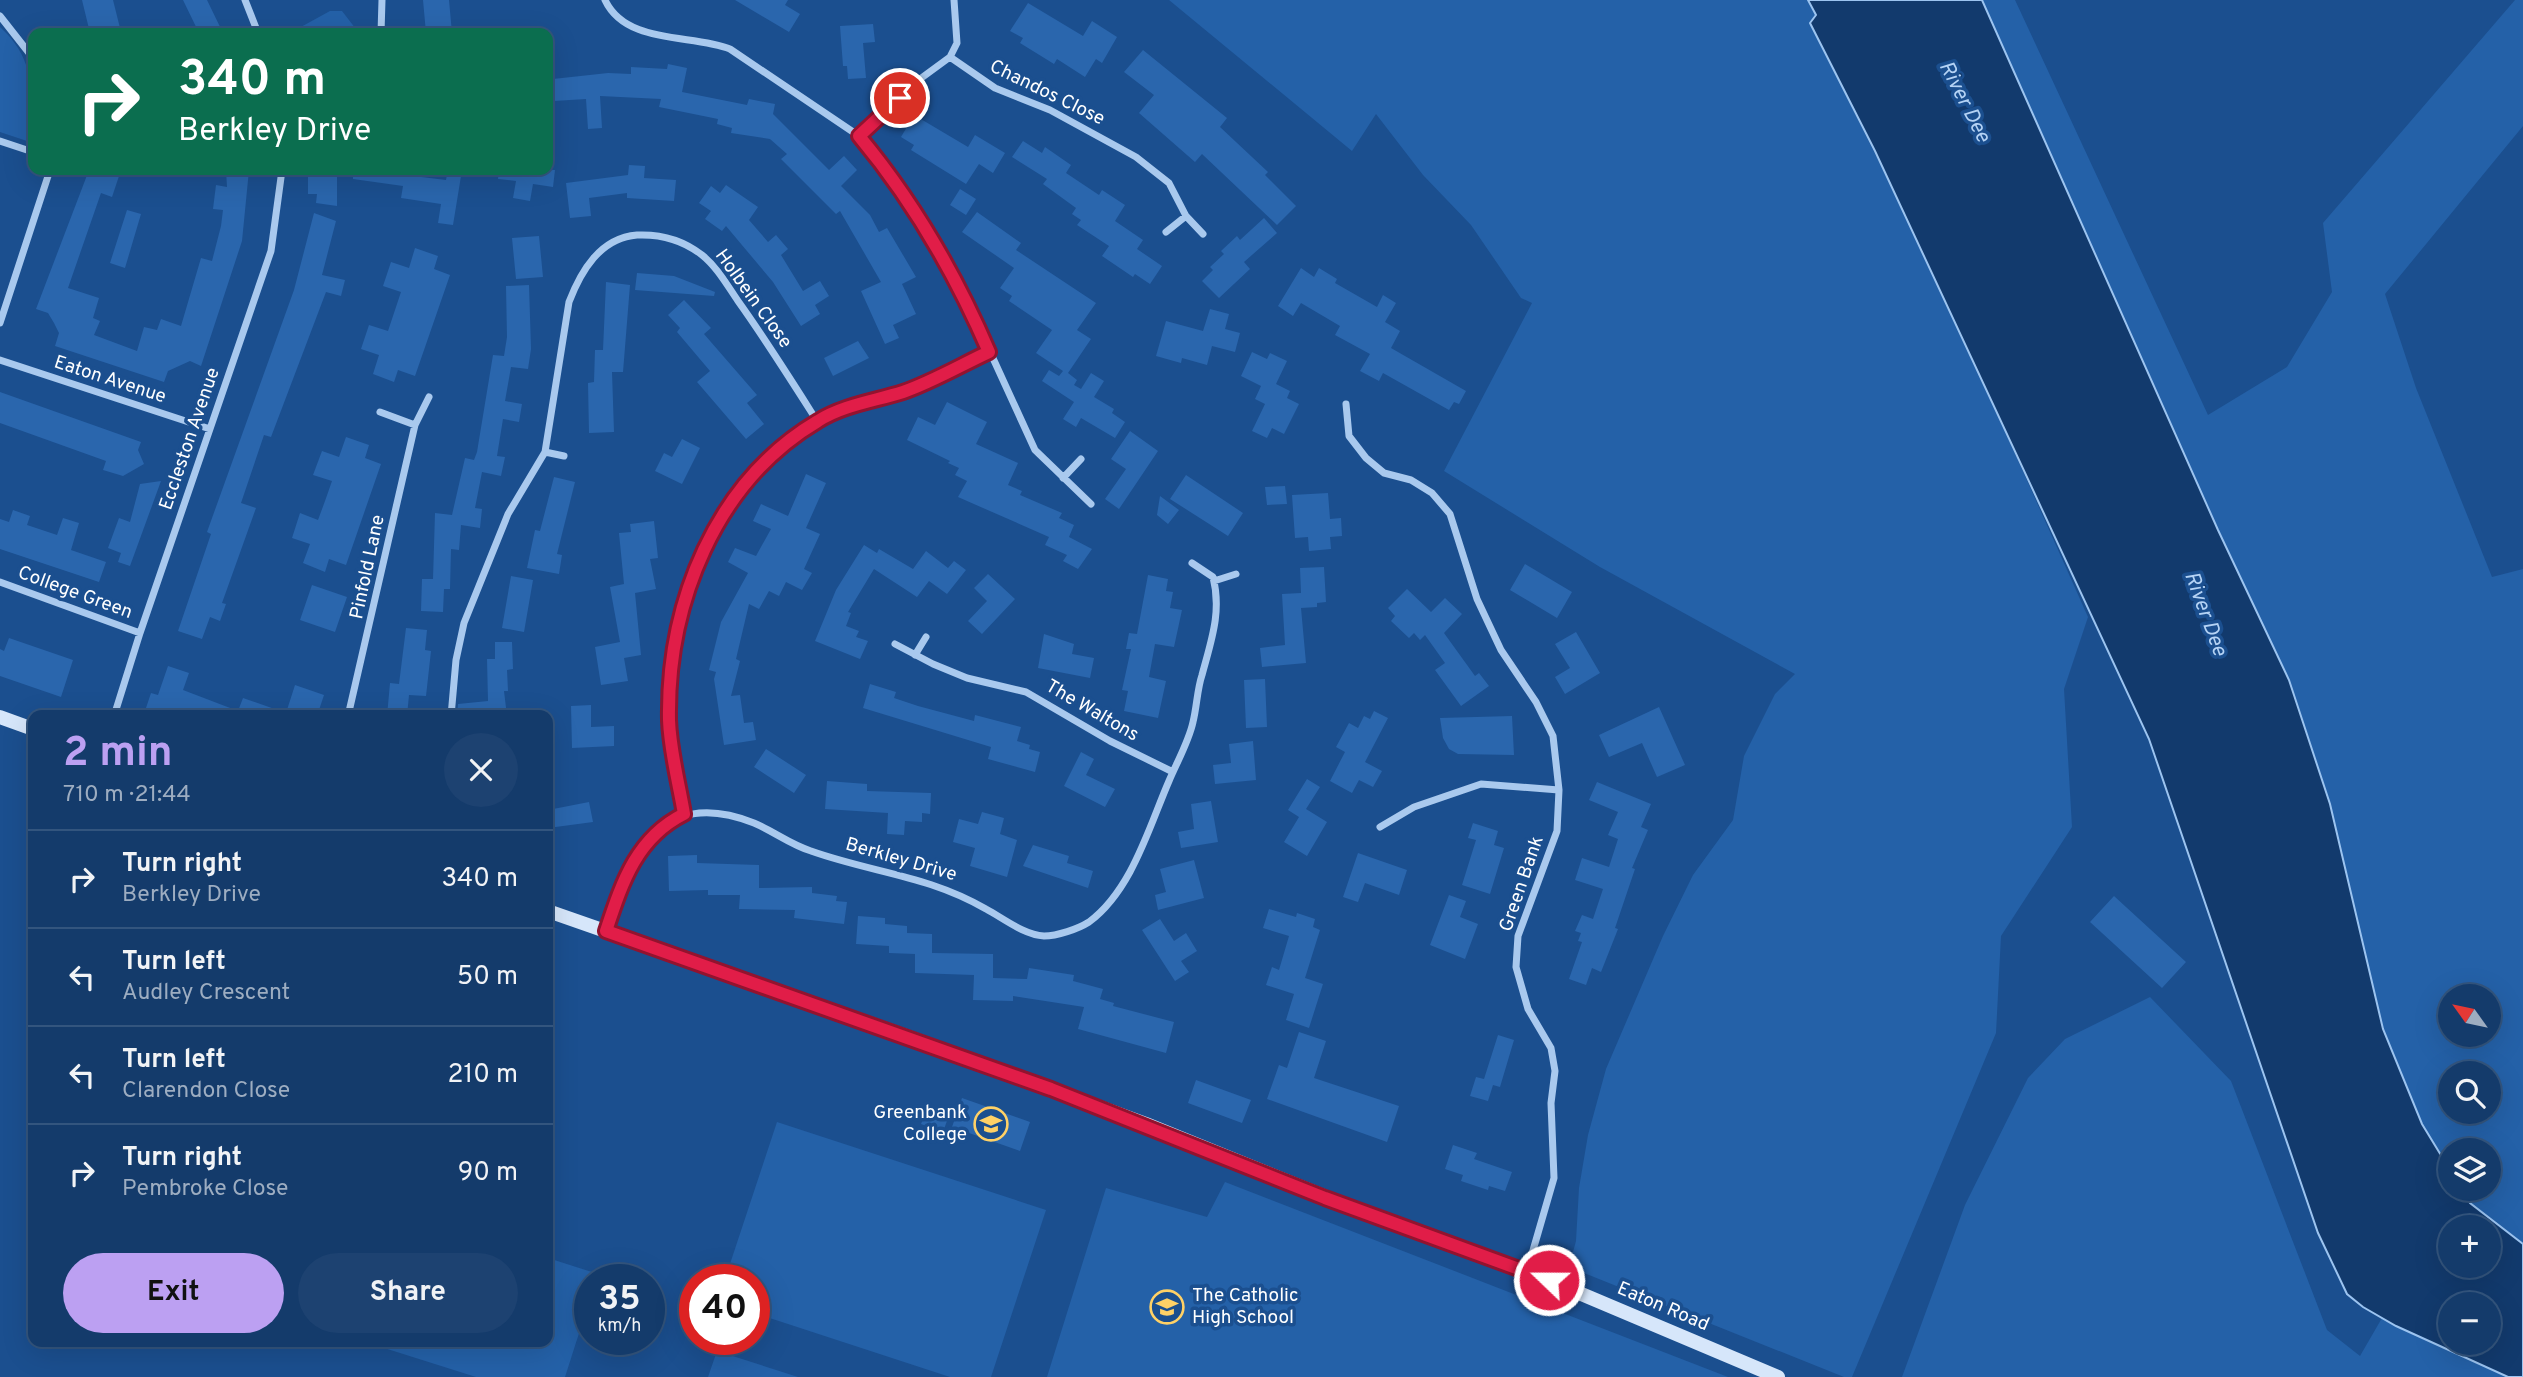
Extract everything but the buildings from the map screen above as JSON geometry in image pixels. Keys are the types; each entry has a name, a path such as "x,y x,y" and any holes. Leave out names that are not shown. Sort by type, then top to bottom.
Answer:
{"street":[{"path":"245,0 256,28"},
{"path":"381,28 382,0"},
{"path":"605,0 609,8 630,25 659,36 713,42 730,49 859,136 899,184 939,247 1035,450 1091,504"},
{"path":"859,136 920,79 950,57 957,43 954,0"},
{"path":"0,16 28,52"},
{"name":"Chandos Close","path":"950,57 995,88 1050,110 1136,157 1168,183 1186,216 1203,234"},
{"path":"0,141 28,150"},
{"path":"0,323 48,175"},
{"name":"Eccleston Avenue","path":"116,710 271,251 281,175"},
{"path":"1166,232 1186,216"},
{"name":"Holbein Close","path":"452,710 456,660 464,623 508,514 545,452 569,302 577,282 597,253 626,236 666,237 702,255 717,271 767,341 817,421"},
{"path":"606,931 631,863 664,824 684,814 669,722 670,677 685,597 724,512 744,483 817,421 835,412 906,391 989,352"},
{"name":"Eaton Avenue","path":"0,360 210,429"},
{"name":"Pinfold Lane","path":"349,710 415,425 429,397"},
{"name":"Green Bank","path":"1346,404 1349,436 1366,458 1384,473 1411,480 1432,493 1450,514 1477,599 1501,650 1536,702 1553,736 1559,790 1557,831 1518,936 1516,967 1528,1009 1551,1048 1555,1071 1551,1103 1554,1178 1527,1271"},
{"path":"380,412 415,425"},
{"path":"545,452 565,456"},
{"path":"1063,478 1080,459"},
{"path":"1192,563 1213,577 1214,581 1236,574"},
{"name":"Berkley Drive","path":"684,814 716,813 753,823 810,851 928,881 960,894 1022,929 1043,936 1066,932 1088,922 1125,882 1173,772 1193,724 1201,677 1215,634 1218,600 1214,581"},
{"name":"College Green","path":"0,582 140,633"},
{"path":"915,655 926,637"},
{"name":"The Waltons","path":"895,644 967,678 1026,692 1110,741 1173,772"},
{"path":"0,717 28,727"},
{"path":"1380,827 1414,807 1481,785 1501,783 1559,790"},
{"name":"Eaton Road","path":"553,913 946,1050 1146,1124 1325,1198 1527,1271 1778,1377"}],"shaded area":[{"path":"1169,0 1808,0 1816,15 1810,23 1933,270 2088,617 2064,689 2072,827 2001,936 1996,1033 1852,1377 1844,1377 1569,1267 1576,1241 1579,1188 1588,1135 1606,1069 1663,936 1693,875 1733,820 1744,756 1775,694 1795,674 1600,567 1444,471 1532,303 1521,298 1471,225 1423,175 1376,114 1352,151"},
{"path":"1982,0 2015,0 2208,415 2287,367 2332,292 2323,223 2515,0 2523,0 2523,126 2385,294 2416,388 2492,577 2523,569 2523,1244 2501,1227 2501,1215 2486,1215 2469,1201 2501,1201 2501,1138 2438,1138 2438,1151 2420,1122"},
{"path":"330,11 342,11 355,28 299,28"},
{"path":"0,27 21,53 27,67 28,141 0,132"},
{"path":"2150,997 2231,1081 2327,1330 2360,1356 2382,1318 2438,1344 2438,1355 2461,1355 2508,1377 1902,1377 1965,1205 2028,1078 2065,1039"},
{"path":"777,1122 1046,1210 991,1377 950,1377 770,1318 770,1264 730,1264"},
{"path":"1225,1182 1728,1377 1047,1377 1106,1188 1207,1217"},
{"path":"553,1260 574,1266 574,1349 565,1377 476,1377 381,1347 553,1347"},
{"path":"716,1355 729,1355 798,1377 708,1377"}],"water":[{"name":"River Dee","path":"1808,0 1982,0 2218,530 2289,680 2330,804 2383,1029 2422,1124 2438,1150 2438,1201 2469,1201 2486,1215 2438,1215 2438,1278 2501,1278 2501,1227 2523,1244 2523,1377 2508,1377 2460,1355 2501,1355 2501,1292 2438,1292 2438,1345 2396,1326 2363,1307 2347,1294 2318,1233 2149,739 1875,151 1810,23 1816,15"}],"place":[{"name":"Greenbank College","path":"991,1124"},
{"name":"The Catholic High School","path":"1167,1307"}],"route":[{"path":"900,98 859,136 899,184 939,247 989,352 906,391 835,412 817,421 770,457 744,483 724,512 685,597 670,677 669,722 684,814 664,824 631,863 606,931 909,1037 1146,1124 1325,1198 1549,1280"}]}
